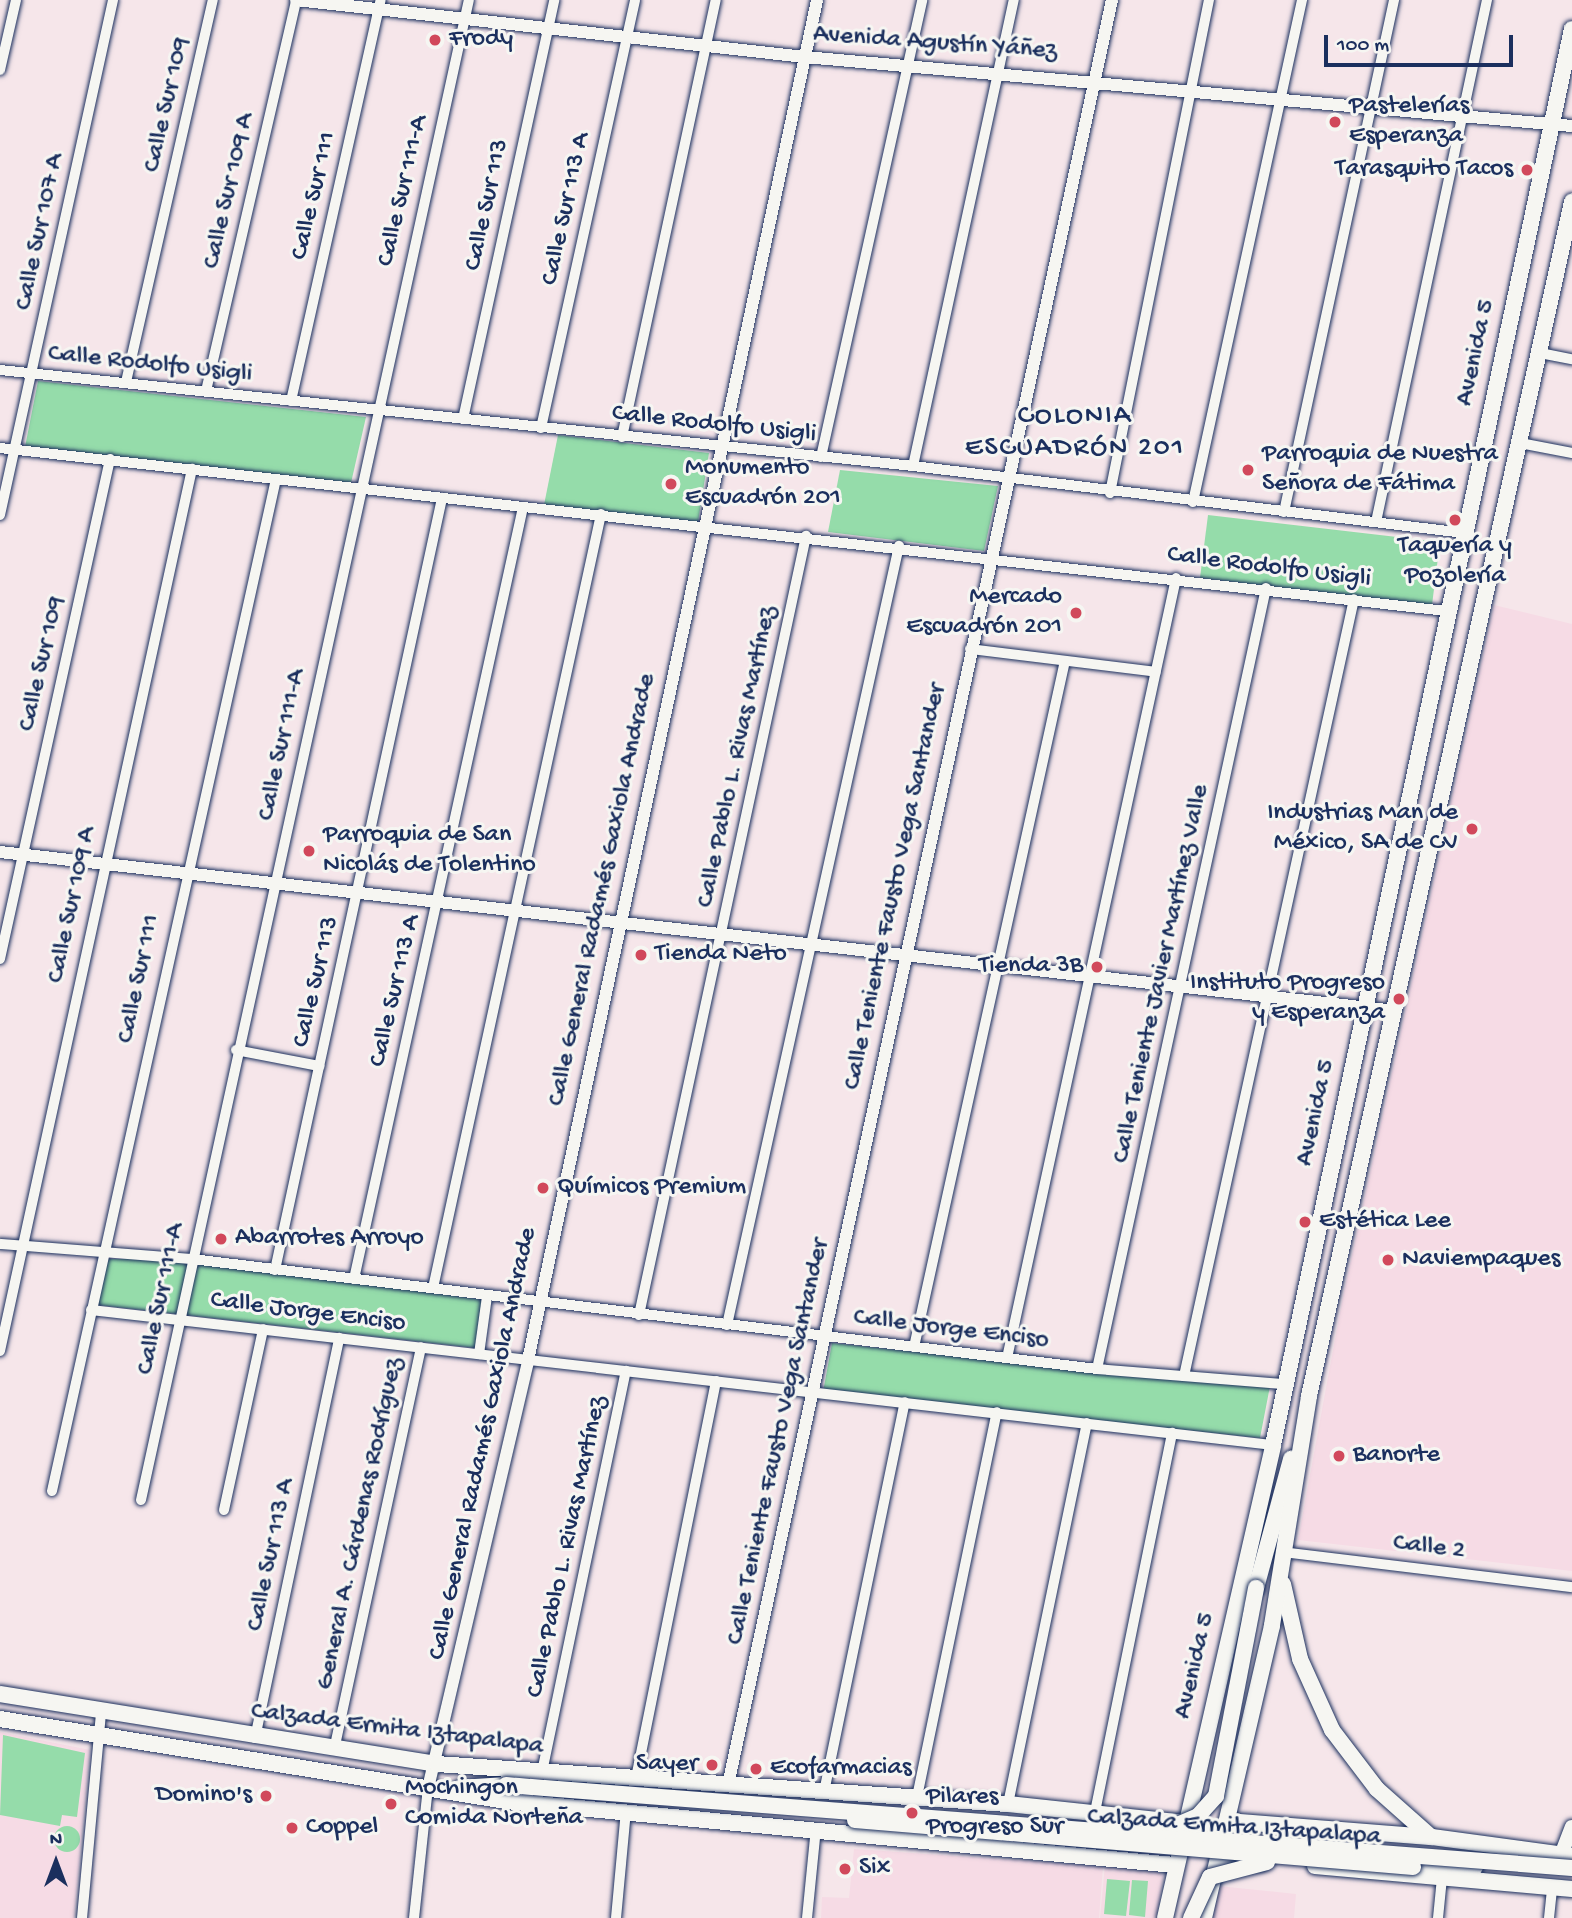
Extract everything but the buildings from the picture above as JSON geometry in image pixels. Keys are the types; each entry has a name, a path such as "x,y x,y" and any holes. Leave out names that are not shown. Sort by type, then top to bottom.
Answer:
{"main road":[{"name":"Avenida 5","path":"1165,1918 1174,1865 1273,1445 1550,122 1572,29"},
{"name":"Avenida 5","path":"1204,1918 1219,1859 1281,1554 1300,1443 1572,202"},
{"path":"1143,1833 1188,1822 1216,1796 1256,1588 1280,1486 1300,1443"},
{"path":"1281,1554 1292,1634 1320,1707 1377,1790 1432,1837"},
{"name":"Calzada Ermita Iztapalapa","path":"0,1694 101,1714 255,1739 437,1764 1008,1804 1185,1823"},
{"path":"37,1727 43,1703"},
{"name":"Calzada Ermita Iztapalapa","path":"0,1719 99,1738 428,1788 506,1785 1572,1868"},
{"path":"155,1747 158,1723"},
{"name":"Calzada Ermita Iztapalapa","path":"450,1789 506,1801 816,1828 1174,1865"},
{"name":"Calzada Ermita Iztapalapa","path":"791,1790 855,1820 1289,1857 1413,1867 1539,1867 1566,1855"},
{"path":"1115,1814 1128,1829 1115,1859"},
{"name":"Calzada Ermita Iztapalapa","path":"1227,1821 1432,1837 1566,1855"},
{"path":"1566,1855 1572,1827"},
{"path":"1316,1866 1304,1847 1317,1828"},
{"path":"1191,1918 1200,1889 1217,1872 1289,1857"},
{"name":"Calzada Ermita Iztapalapa","path":"1219,1859 1572,1889"}],"street":[{"path":"0,70 16,0"},
{"name":"Calle Sur 107 A","path":"0,515 113,0"},
{"name":"Calle Sur 109","path":"126,382 213,0"},
{"name":"Avenida Agustín Yáñez","path":"296,0 380,5 465,19 805,57 1191,87 1572,126"},
{"name":"Calle Sur 109 A","path":"206,391 296,0"},
{"name":"Calle Sur 111-A","path":"141,1500 236,1050 276,881 376,410 469,0"},
{"name":"Calle Sur 113","path":"463,419 554,0"},
{"name":"Calle Sur 113 A","path":"541,428 635,0"},
{"path":"622,437 716,0"},
{"name":"Calle General Radamés Gaxiola Andrade","path":"428,1788 437,1764 528,1360 720,446 817,0"},
{"path":"821,457 922,0"},
{"path":"913,466 1014,0"},
{"name":"Calle Teniente Fausto Vega Santander","path":"729,1785 815,1390 970,649 1112,0"},
{"path":"1110,493 1209,0"},
{"path":"1194,502 1302,0"},
{"path":"1284,512 1394,0"},
{"path":"1376,522 1487,0"},
{"name":"Calle Sur 111","path":"291,401 380,5"},
{"path":"1540,353 1572,359"},
{"name":"Calle Rodolfo Usigli","path":"0,370 913,466 1110,493 1464,533"},
{"path":"1520,443 1572,453"},
{"name":"Calle Rodolfo Usigli","path":"0,448 704,527 899,546 1447,611"},
{"name":"Calle Sur 109","path":"0,959 110,459"},
{"name":"Calle Sur 109 A","path":"0,1351 103,863 192,469"},
{"name":"Calle Sur 111","path":"52,1490 186,871 276,479"},
{"name":"Calle Sur 113","path":"275,1270 442,498"},
{"name":"Calle Sur 113 A","path":"354,1279 523,507"},
{"path":"433,1288 601,514"},
{"name":"Calle Pablo L. Rivas Martínez","path":"639,1315 806,536"},
{"path":"727,1325 815,941 899,546"},
{"path":"1007,1358 1093,973 1176,578"},
{"name":"Calle Teniente Javier Martínez Valle","path":"1097,1369 1266,589"},
{"path":"1184,1376 1270,993 1354,599"},
{"path":"970,649 1156,672"},
{"path":"914,1348 1001,962 1065,660"},
{"path":"0,852 906,951 1270,993 1395,1011"},
{"path":"236,1050 319,1066"},
{"name":"Calle Jorge Enciso","path":"0,1244 192,1259 1097,1369 1286,1384"},
{"path":"479,1354 487,1296"},
{"name":"Calle Jorge Enciso","path":"91,1310 815,1390 1273,1445"},
{"path":"224,1510 263,1329"},
{"name":"Calle Sur 113 A","path":"255,1739 339,1338"},
{"name":"General A. Cárdenas Rodríguez","path":"334,1751 421,1347"},
{"name":"Calle Pablo L. Rivas Martínez","path":"542,1772 626,1371"},
{"path":"635,1778 716,1381"},
{"path":"824,1792 905,1402"},
{"path":"917,1797 997,1412"},
{"path":"1008,1804 1087,1423"},
{"path":"1095,1812 1172,1433"},
{"name":"Calle 2","path":"1281,1554 1572,1587"},
{"path":"82,1918 101,1714"},
{"path":"414,1918 428,1788"},
{"path":"616,1918 626,1810"},
{"path":"807,1918 816,1828"},
{"path":"1438,1918 1441,1878"},
{"path":"1549,1918 1552,1887"}],"shaded area":[{"path":"1494,605 1572,624 1572,1571 1298,1540 1343,1296"},
{"path":"0,1732 90,1750 74,1918 0,1918"},
{"path":"854,1849 1103,1866 1099,1918 821,1918 822,1897 849,1898"},
{"path":"1105,1865 1156,1869 1163,1876 1157,1918 1100,1918"},
{"path":"1218,1886 1296,1894 1294,1918 1211,1918"}],"green space":[{"path":"38,381 366,417 351,483 25,447"},
{"path":"558,435 709,453 698,522 544,505"},
{"path":"840,470 998,486 984,551 828,532"},
{"path":"1208,515 1440,542 1432,605 1200,578"},
{"path":"105,1259 192,1259 484,1300 476,1348 98,1305"},
{"path":"832,1343 1091,1371 1270,1386 1260,1438 823,1392"},
{"path":"3,1735 85,1753 77,1817 62,1815 60,1826 0,1815"},
{"path":"67,1826 76,1830 80,1839 76,1848 67,1852 58,1848 54,1839 58,1830"},
{"path":"1107,1879 1130,1881 1126,1916 1104,1914"},
{"path":"1132,1880 1148,1881 1145,1917 1129,1915"}],"place":[{"name":"Frody","path":"435,40"},
{"name":"Pastelerías Esperanza","path":"1335,122"},
{"name":"Tarasquito Tacos","path":"1527,170"},
{"name":"Parroquia de Nuestra Señora de Fátima","path":"1248,470"},
{"name":"Monumento Escuadrón 201","path":"671,484"},
{"name":"Taquería y Pozolería","path":"1455,520"},
{"name":"Mercado Escuadrón 201","path":"1076,613"},
{"name":"Industrias Man de México, SA de CV","path":"1472,829"},
{"name":"Parroquia de San Nicolás de Tolentino","path":"309,851"},
{"name":"Tienda Neto","path":"641,955"},
{"name":"Tienda 3B","path":"1097,967"},
{"name":"Instituto Progreso y Esperanza","path":"1399,999"},
{"name":"Químicos Premium","path":"543,1188"},
{"name":"Estética Lee","path":"1305,1222"},
{"name":"Abarrotes Arroyo","path":"221,1239"},
{"name":"Naviempaques","path":"1388,1260"},
{"name":"Banorte","path":"1339,1456"},
{"name":"Sayer","path":"712,1765"},
{"name":"Ecofarmacias","path":"756,1769"},
{"name":"Domino's","path":"266,1796"},
{"name":"Mochingon Comida Norteña","path":"391,1804"},
{"name":"Pilares Progreso Sur","path":"912,1813"},
{"name":"Coppel","path":"292,1828"},
{"name":"Six","path":"845,1869"}],"district":[{"name":"COLONIA ESCUADRÓN 201","path":"1075,433"}]}
